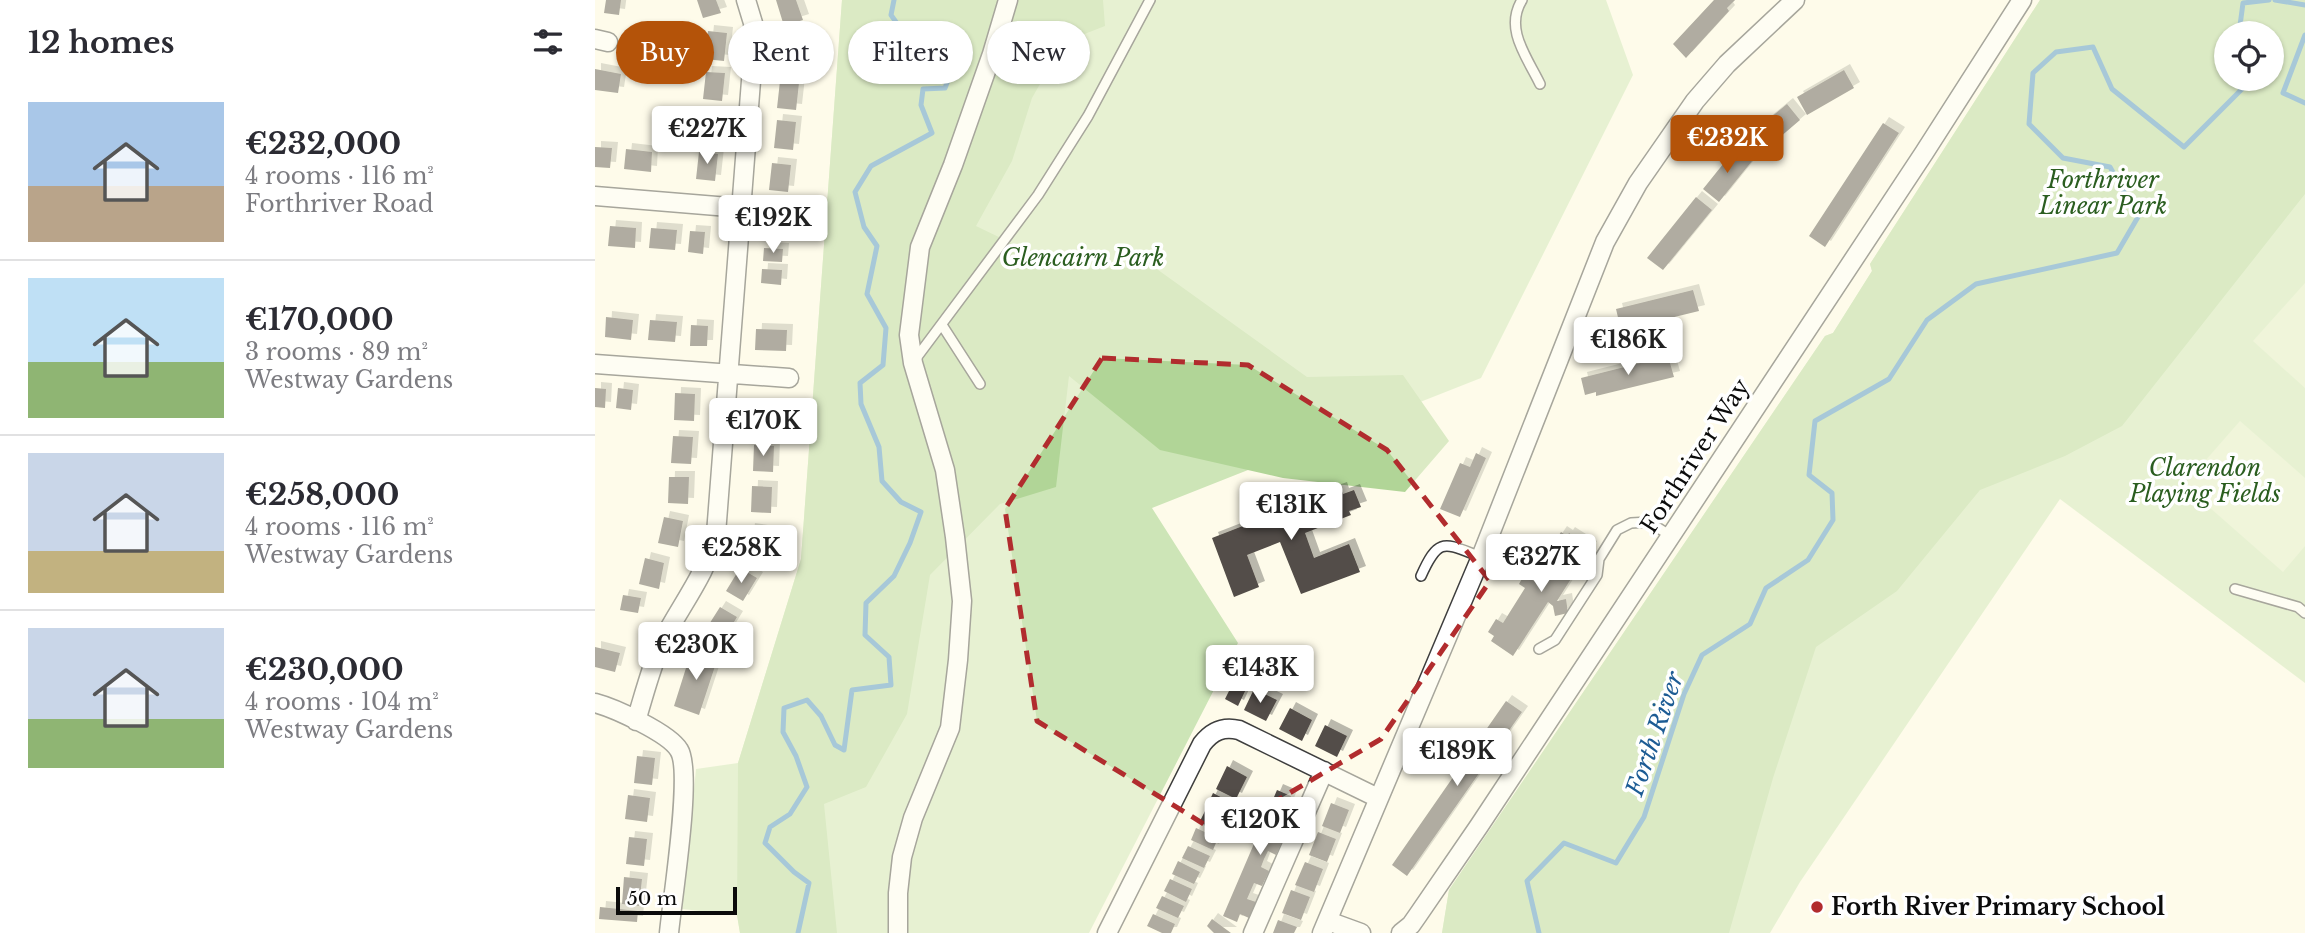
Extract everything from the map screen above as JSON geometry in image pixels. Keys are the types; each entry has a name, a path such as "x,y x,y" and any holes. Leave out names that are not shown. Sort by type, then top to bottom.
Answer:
{"street":[{"path":"636,720 662,643 712,551 719,513 754,42 753,23 746,0"},
{"path":"898,933 898,893 902,857 913,818 950,728 962,601 944,470 913,363 909,335 920,247 966,128 1008,0"},
{"path":"1361,933 1325,927 1481,556 1605,242 1638,183 1695,101 1727,64 1795,0"},
{"name":"Forthriver Way","path":"1401,933 1411,925 1437,888 2022,0"},
{"path":"595,196 741,208"},
{"path":"595,364 789,378"},
{"path":"595,703 636,720 674,743 681,754 685,769 669,933"},
{"path":"1107,933 1202,744 1223,728 1239,730 1378,798"},
{"path":"1254,933 1324,771"}],"lane":[{"path":"913,363 1038,195 1088,116 1150,0"},
{"path":"1522,0 1517,9 1515,32 1540,84"},
{"path":"942,325 980,384"},
{"path":"1539,649 1555,640 1597,575 1599,559 1617,530 1631,523 1649,522 1671,536"},
{"path":"1421,576 1434,550 1441,546 1448,545 1481,556"},
{"path":"2235,589 2298,607 2305,613"}],"highlighted area":[{"path":"1102,358 1248,365 1387,450 1490,581 1381,739 1220,834 1037,721 1005,509"}],"green space":[{"name":"Glencairn Park","path":"842,0 1606,0 1633,75 1481,378 1152,508 1238,643 1089,933 740,933 737,915 682,909 696,769 738,763 801,559"},
{"path":"842,0 1103,0 1105,26 1090,32 1090,21 987,21 987,84 1040,84 1032,98 1012,161 976,226 1065,269 1154,267 1307,377 1403,375 1449,441 1405,492 1283,478 1160,450 1069,376 1056,487 1000,504 930,575 907,714 866,787 824,804 837,933 740,933 737,915 738,763 801,559"},
{"name":"Forthriver Linear Park","path":"2040,0 2305,0 2305,683 2060,499 1800,882 1770,933 1442,933 1449,890 1825,336 1833,333 1872,271 1870,264"},
{"name":"Forthriver Linear Park","path":"2040,0 2305,0 2305,194 2122,426 2065,456 1980,490 1897,591 1816,647 1773,778 1729,933 1442,933 1449,890 1825,336 1833,333 1872,271 1870,264"},
{"path":"2305,283 2305,388 2253,341"},
{"name":"Clarendon Playing Fields","path":"2240,421 2305,478 2305,546 2283,572 2184,485"}],"building":[{"path":"606,0 621,0 619,15 604,13"},
{"path":"697,0 716,0 721,13 703,18"},
{"path":"776,0 796,0 803,20 782,21"},
{"path":"1714,0 1735,0 1727,8 1729,11 1686,58 1673,44"},
{"path":"714,32 727,33 724,61 714,60"},
{"path":"595,69 616,73 616,84 619,84 618,93 595,90"},
{"path":"1844,70 1854,88 1807,115 1797,97"},
{"path":"714,72 725,73 722,101 703,99 705,84 714,84"},
{"path":"780,84 799,84 796,110 777,108"},
{"path":"1787,104 1800,120 1760,154 1746,138"},
{"path":"701,112 720,114 718,142 699,140"},
{"path":"777,120 796,122 793,150 774,148"},
{"path":"1883,123 1899,133 1825,247 1809,236"},
{"path":"595,147 612,148 610,168 595,167"},
{"path":"1736,148 1752,161 1719,202 1703,189"},
{"path":"626,149 652,152 651,172 624,169"},
{"path":"699,152 718,154 715,181 696,179"},
{"path":"772,163 791,165 788,192 769,190"},
{"path":"1696,197 1712,210 1663,270 1647,258"},
{"path":"769,202 788,204 785,232 766,230"},
{"path":"610,226 636,228 635,248 608,246"},
{"path":"651,228 677,230 675,250 649,248"},
{"path":"690,231 705,232 703,254 688,252"},
{"path":"764,248 783,249 782,262 763,261"},
{"path":"762,269 782,270 781,285 761,283"},
{"path":"1693,290 1699,311 1621,330 1616,309"},
{"path":"606,317 633,320 631,340 605,337"},
{"path":"650,320 677,322 675,342 648,340"},
{"path":"691,325 708,326 707,346 690,346"},
{"path":"756,329 787,330 786,351 755,350"},
{"path":"1668,356 1674,377 1596,396 1596,392 1585,395 1581,378"},
{"path":"595,388 606,389 605,408 595,407"},
{"path":"618,388 633,390 631,410 616,408"},
{"path":"675,393 695,394 694,421 674,420"},
{"path":"757,404 777,405 776,431 756,430"},
{"path":"673,436 693,437 691,464 671,463"},
{"path":"754,445 774,446 773,472 753,471"},
{"path":"1476,453 1486,458 1460,517 1440,509 1460,463 1470,467"},
{"path":"669,477 689,477 688,504 668,503"},
{"path":"752,486 772,487 771,513 751,512"},
{"path":"1341,488 1343,494 1354,490 1361,507 1349,511 1351,515 1305,533 1314,558 1349,544 1360,572 1301,594 1280,542 1247,555 1259,587 1234,597 1212,538 1266,517 1263,511 1277,506 1275,502 1308,493 1310,499"},
{"path":"664,517 683,521 678,547 658,543"},
{"path":"749,529 769,532 765,558 745,556"},
{"path":"1561,532 1567,536 1569,533 1591,547 1557,601 1566,599 1568,613 1555,616 1553,606 1548,602 1513,656 1491,641 1494,636 1488,632 1496,619 1503,623 1525,588 1519,584 1524,575 1537,583 1559,548 1553,544"},
{"path":"645,558 664,563 659,589 639,584"},
{"path":"740,568 757,578 743,601 726,591"},
{"path":"623,595 641,598 638,613 620,610"},
{"path":"720,607 737,617 723,640 706,629"},
{"path":"595,647 620,653 615,672 595,667"},
{"path":"692,649 718,657 699,715 674,706"},
{"path":"1234,681 1247,687 1238,706 1225,699"},
{"path":"1254,689 1277,700 1266,721 1244,710"},
{"path":"1506,701 1522,712 1407,876 1392,865"},
{"path":"1290,708 1312,720 1302,741 1279,729"},
{"path":"1325,725 1347,736 1337,757 1315,746"},
{"path":"637,756 655,758 652,785 634,783"},
{"path":"1227,766 1247,777 1236,799 1216,789"},
{"path":"1277,790 1291,796 1288,804 1296,807 1290,823 1281,820 1278,827 1275,835 1283,839 1276,855 1268,851 1264,859 1261,867 1269,871 1262,886 1254,883 1247,899 1256,902 1249,918 1240,914 1237,922 1223,916"},
{"path":"1213,793 1234,804 1229,816 1207,806"},
{"path":"628,795 650,798 647,822 625,819"},
{"path":"1331,803 1349,810 1340,833 1322,826"},
{"path":"1205,811 1227,821 1221,834 1199,823"},
{"path":"1196,828 1218,838 1213,850 1191,840"},
{"path":"1318,832 1336,839 1327,862 1309,855"},
{"path":"629,837 647,839 644,866 626,864"},
{"path":"1188,846 1210,856 1204,868 1182,858"},
{"path":"1178,861 1200,872 1194,884 1172,874"},
{"path":"1305,862 1323,869 1314,892 1295,885"},
{"path":"624,877 642,879 639,906 622,904"},
{"path":"1170,879 1192,889 1186,902 1164,891"},
{"path":"1291,890 1310,897 1301,920 1282,913"},
{"path":"1162,896 1184,906 1178,918 1156,908"},
{"path":"600,907 638,911 637,922 599,919"},
{"path":"1153,914 1175,924 1171,933 1162,933 1147,926"},
{"path":"1212,919 1231,933 1214,933 1207,926"},
{"path":"1278,920 1297,927 1294,933 1273,933"}],"waterway":[{"path":"798,933 809,883 765,843 770,827 790,814 807,787 796,756 783,732 784,708 807,700 821,716 835,745 844,750 852,690 891,685 889,657 865,635 866,603 894,576 921,512 901,502 882,481 879,447 861,404 860,383 883,365 886,328 867,294 877,246 864,227 855,192 871,166 932,133 921,105 923,89 945,88 953,67 911,43 891,15 894,0"},
{"name":"Forth River","path":"2241,21 2243,3 2269,0"},
{"name":"Forth River","path":"2275,0 2305,5"},
{"name":"Forth River","path":"2305,35 2283,93 2305,103"},
{"name":"Forth River","path":"1539,933 1527,881 1564,843 1616,863 1644,817 1684,694 1702,655 1750,624 1766,588 1808,560 1833,520 1832,493 1809,475 1815,421 1889,379 1927,320 1976,284 2117,253 2138,217 2110,167 2063,158 2029,124 2033,73 2056,52 2093,47 2112,89 2184,147 2240,91"}],"place":[{"name":"Forth River Primary School","path":"1817,907"}]}
